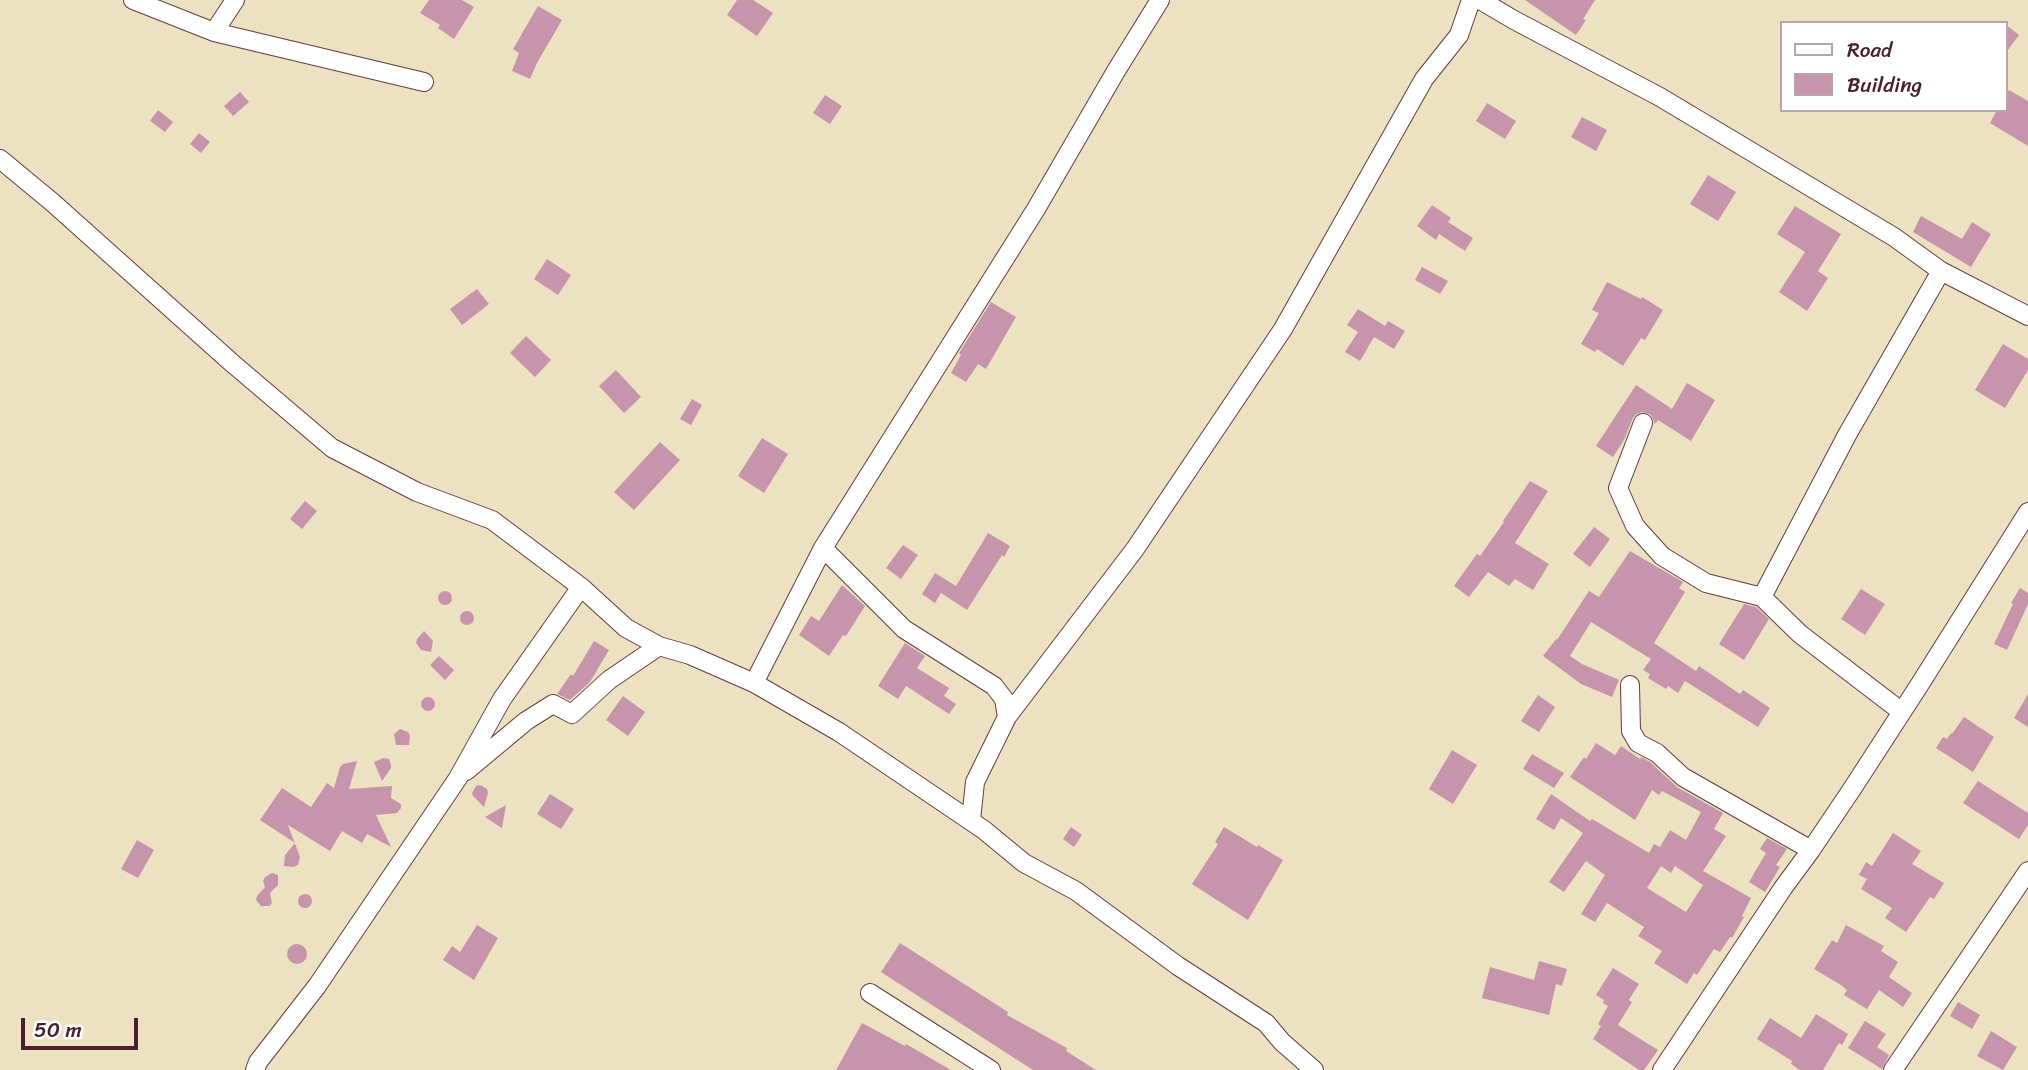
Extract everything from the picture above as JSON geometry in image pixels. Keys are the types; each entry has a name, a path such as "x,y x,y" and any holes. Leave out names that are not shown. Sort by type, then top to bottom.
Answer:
{"street":[{"path":"134,0 214,32 424,82"},
{"path":"214,32 235,0"},
{"path":"754,683 823,548 1036,209 1160,0"},
{"path":"1314,1070 1282,1042 1266,1023 1178,966 1076,891 1024,863 971,820 975,782 1007,717 1135,549 1283,329 1424,79 1459,35 1471,0"},
{"path":"1480,0 1660,97 1894,237 1941,271 2028,316"},
{"path":"0,159 332,448 417,492 492,520 581,587 626,628 659,646 690,655 754,683 839,732 984,831"},
{"path":"1762,597 1847,435 1941,271"},
{"path":"1643,423 1618,488 1635,526 1662,555 1706,583 1762,597 1800,634 1902,712"},
{"path":"1662,1070 1902,712 2028,512"},
{"path":"823,548 904,628 994,686 1004,699 1007,717"},
{"path":"254,1070 317,986 458,778 502,699 581,587"},
{"path":"458,778 526,721 553,704 572,714 609,680 659,646"},
{"path":"1630,685 1631,731 1638,743 1657,753 1683,777 1811,850"},
{"path":"1893,1070 2028,871"},
{"path":"870,993 969,1064 991,1070"}],"building":[{"path":"429,0 462,0 474,7 454,39 438,28 440,25 420,13"},
{"path":"737,0 753,0 773,13 757,36 727,15"},
{"path":"1525,0 1595,0 1576,35"},
{"path":"538,6 562,20 530,79 512,71 519,53 513,49"},
{"path":"2007,26 2019,35 2007,51"},
{"path":"2009,90 2028,101 2028,146 1990,123 1996,112 2007,112"},
{"path":"240,92 249,102 233,116 224,106"},
{"path":"825,95 842,106 830,124 813,113"},
{"path":"1487,103 1516,121 1505,139 1476,121"},
{"path":"158,110 173,122 165,132 150,121"},
{"path":"1582,117 1607,130 1596,151 1571,137"},
{"path":"199,133 210,142 201,153 190,144"},
{"path":"1708,175 1736,192 1718,221 1690,204"},
{"path":"1432,205 1451,218 1448,222 1473,238 1465,251 1439,234 1436,240 1417,226"},
{"path":"1795,206 1841,234 1818,271 1828,278 1807,311 1779,292 1805,252 1777,234"},
{"path":"1921,216 1962,239 1972,222 1991,234 1971,267 1913,232"},
{"path":"547,259 571,275 558,295 534,279"},
{"path":"1422,267 1448,281 1440,294 1415,280"},
{"path":"1607,282 1641,299 1642,297 1663,310 1645,340 1641,338 1623,366 1597,349 1595,352 1581,344 1599,313 1592,310"},
{"path":"477,289 489,304 462,325 450,309"},
{"path":"991,302 1016,317 986,369 978,364 966,382 951,373 961,355 959,353"},
{"path":"1358,309 1385,326 1388,321 1405,331 1394,349 1374,337 1360,361 1345,352 1358,332 1347,325"},
{"path":"526,336 551,360 535,377 510,353"},
{"path":"2003,344 2028,359 2028,370 2005,408 1975,390"},
{"path":"616,370 641,397 624,413 599,386"},
{"path":"1687,383 1715,400 1691,441 1658,420 1655,424 1651,415 1642,412 1633,418 1613,457 1596,446 1636,385 1672,409"},
{"path":"692,399 702,405 691,425 680,419"},
{"path":"762,438 788,454 764,493 738,476"},
{"path":"660,442 680,460 634,510 614,492"},
{"path":"1530,481 1548,491 1515,543 1549,564 1533,590 1515,579 1509,586 1488,572 1469,597 1454,586 1477,554 1480,556"},
{"path":"305,501 317,511 302,529 290,519"},
{"path":"1594,527 1610,539 1590,567 1573,554"},
{"path":"988,533 1010,546 967,610 941,593 935,603 922,594 935,573 956,586"},
{"path":"903,545 918,555 901,579 886,568"},
{"path":"1630,551 1683,582 1679,588 1685,592 1654,643 1696,671 1699,666 1740,694 1743,690 1770,708 1758,727 1685,681 1678,693 1648,678 1650,674 1643,670 1651,659 1591,622 1570,656 1619,680 1612,697 1581,684 1543,656 1557,640 1589,591 1599,597"},
{"path":"842,585 865,606 846,636 843,635 829,656 799,635 811,616 819,621"},
{"path":"2020,588 2028,593 2028,604 2007,650 1994,644"},
{"path":"1861,589 1885,604 1865,635 1841,619"},
{"path":"442,591 448,591 452,598 448,605 442,605 438,601 438,595"},
{"path":"1744,604 1756,607 1769,619 1744,660 1719,644"},
{"path":"467,611 472,613 472,623 467,625 462,623 460,618 462,613"},
{"path":"424,631 433,641 431,652 421,650 416,643"},
{"path":"594,641 609,650 590,682 570,700 557,694 571,674 573,676"},
{"path":"905,643 925,656 917,668 949,688 944,696 956,704 949,714 906,686 898,699 878,686"},
{"path":"439,656 454,670 445,680 430,665"},
{"path":"2028,694 2028,727 2014,718"},
{"path":"1538,695 1555,707 1539,732 1521,721"},
{"path":"623,696 645,712 628,736 606,720"},
{"path":"425,697 431,697 435,704 431,711 425,711 421,707 421,701"},
{"path":"1964,717 1994,737 1973,772 1936,748 1943,737 1947,739 1952,734"},
{"path":"400,729 410,735 409,745 396,745 394,734"},
{"path":"1596,743 1615,755 1621,746 1640,759 1641,757 1650,762 1677,787 1723,813 1714,829 1726,836 1703,871 1751,898 1732,938 1730,937 1720,952 1714,949 1697,975 1694,973 1687,984 1654,963 1662,951 1638,936 1644,927 1607,903 1595,922 1581,914 1605,875 1586,861 1564,892 1549,882 1583,833 1561,818 1554,830 1536,819 1551,794 1590,821 1592,819 1649,853 1654,844 1660,847 1670,830 1686,840 1701,812 1662,791 1659,795 1652,790 1635,820 1570,777 1584,757 1586,759","holes":["1661,866 1671,873 1675,866 1703,885 1686,912 1647,888"]},
{"path":"1452,750 1477,765 1453,804 1429,789"},
{"path":"1532,754 1564,773 1554,788 1523,769"},
{"path":"383,758 389,759 391,768 382,781 374,762"},
{"path":"357,761 349,789 392,786 391,798 401,804 397,813 376,815 391,847 367,834 362,843 342,831 330,851 288,825 295,843 260,820 282,788 311,807 327,783 334,788 343,764"},
{"path":"1978,781 2028,813 2028,825 2019,839 1963,803"},
{"path":"476,786 487,789 488,793 484,807 472,793"},
{"path":"550,794 574,809 561,829 537,814"},
{"path":"506,805 502,828 485,817"},
{"path":"1071,827 1082,835 1074,847 1063,839"},
{"path":"1224,827 1283,860 1248,920 1192,884 1218,844 1215,842"},
{"path":"1893,833 1921,851 1912,864 1944,883 1934,899 1930,897 1906,932 1885,918 1892,908 1861,889 1867,879 1859,875 1866,862 1872,866"},
{"path":"1767,838 1787,849 1776,865 1780,867 1765,892 1749,882 1766,853 1760,849"},
{"path":"137,840 154,850 138,878 121,869"},
{"path":"295,843 300,857 298,865 284,866 285,855"},
{"path":"272,873 278,875 278,885 270,893 272,903 269,906 261,906 256,900 257,896 265,887 265,877"},
{"path":"302,894 308,894 312,901 308,908 302,908 298,904 298,898"},
{"path":"477,925 498,938 474,980 443,960 452,946 460,952"},
{"path":"1846,925 1884,946 1881,951 1898,962 1889,977 1912,993 1903,1007 1879,990 1867,1009 1844,995 1847,990 1841,985 1814,969 1832,940 1837,943"},
{"path":"900,943 1008,1012 1007,1015 1067,1048 1066,1051 1096,1070 1033,1070 935,1007 881,972"},
{"path":"297,944 304,947 307,954 304,961 297,964 290,961 287,954 290,947"},
{"path":"1539,961 1567,969 1562,986 1556,984 1549,1015 1482,998 1490,967 1534,980"},
{"path":"1613,968 1639,984 1618,1025 1658,1050 1644,1070 1639,1070 1593,1039 1608,1006 1596,995"},
{"path":"1958,1002 1980,1015 1972,1029 1950,1016"},
{"path":"1816,1014 1848,1034 1842,1045 1839,1043 1823,1070 1800,1070 1791,1064 1792,1061 1757,1039 1770,1018 1801,1038"},
{"path":"1865,1021 1886,1034 1877,1047 1889,1055 1882,1069 1848,1048"},
{"path":"862,1023 905,1046 906,1044 951,1070 836,1070"},
{"path":"1991,1031 2017,1047 2003,1070 1977,1056"}]}
